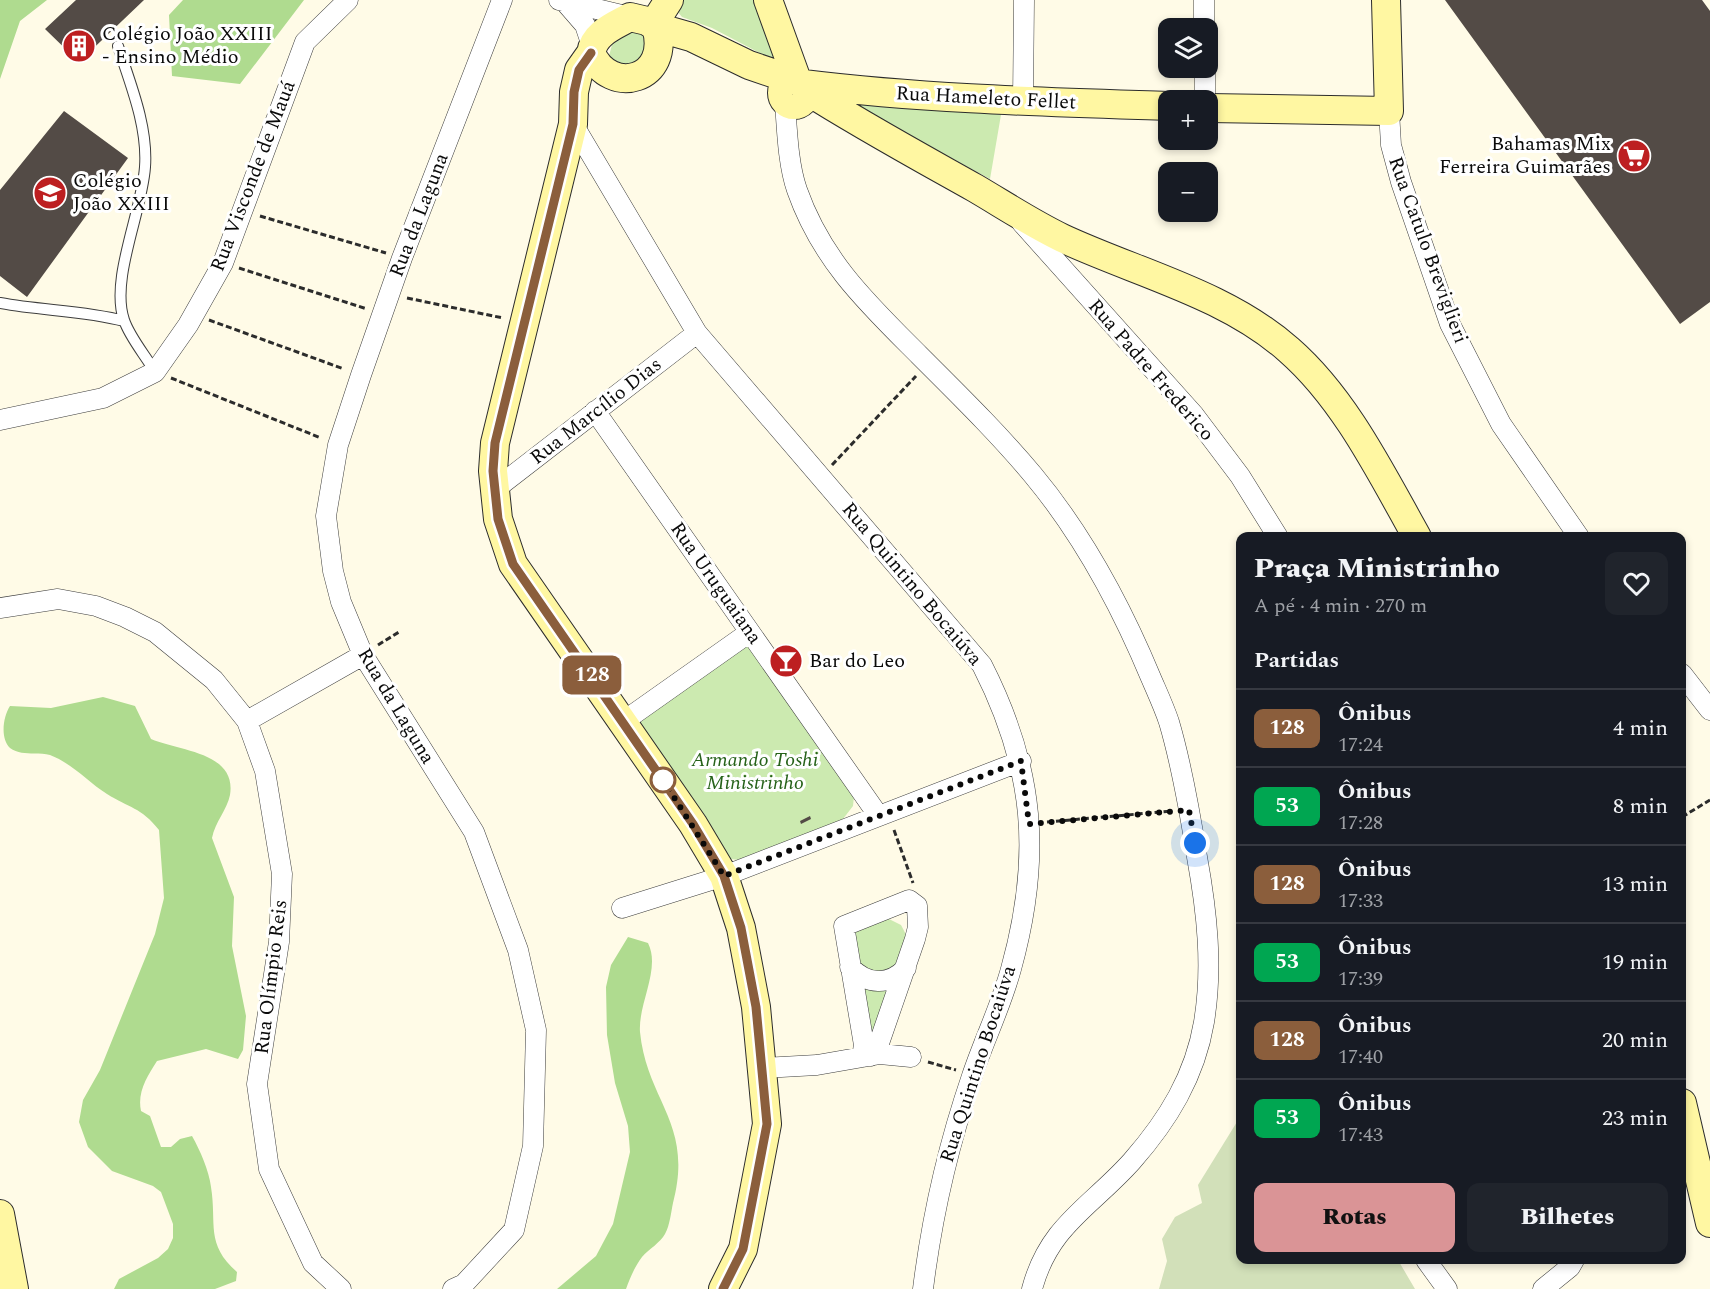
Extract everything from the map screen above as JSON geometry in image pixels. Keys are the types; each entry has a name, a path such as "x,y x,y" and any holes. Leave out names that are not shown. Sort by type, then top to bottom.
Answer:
{"street":[{"name":"Rua Visconde de Mauá","path":"0,420 103,398 155,372 194,315 223,262 305,42 348,0"},
{"name":"Rua da Laguna","path":"453,1289 464,1284 514,1230 533,1146 536,1030 518,950 474,831 342,603 333,571 326,516 338,445 360,375 402,258 502,0"},
{"path":"669,0 647,23 603,33 579,70 572,99 573,121 522,322 495,443 494,490 498,519 513,564 624,721 724,876 741,928 756,1007 767,1124 743,1249 723,1289"},
{"path":"768,0 794,86 796,188 820,241 853,290 928,364 1034,476 1081,539 1134,638 1169,722 1189,810 1207,913 1208,968 1204,1022 1193,1069 1168,1115 1131,1161 1054,1238 1039,1264 1032,1289"},
{"path":"1023,101 1024,0"},
{"path":"1204,0 1204,18"},
{"path":"1218,108 1389,111 1386,0"},
{"path":"562,1 670,29 709,45 794,86 1012,212 1061,237 1236,313 1290,350 1320,383 1351,425 1414,532"},
{"path":"562,1 585,25 595,62 604,70 625,79"},
{"path":"573,121 587,100 598,91 637,76 652,66 647,23"},
{"name":"Rua Hameleto Fellet","path":"794,86 1023,101 1158,106"},
{"name":"Rua Catulo Breviglieri","path":"1389,111 1391,145 1401,182 1450,324 1501,424 1576,532"},
{"name":"Rua Quintino Bocaiúva","path":"573,121 697,333 982,665 1003,706 1021,761 1031,840 1026,906 1010,971 972,1075 941,1177 923,1289"},
{"name":"Rua Padre Frederico","path":"1012,212 1194,416 1240,476 1275,532"},
{"name":"Rua Marcílio Dias","path":"494,490 697,333"},
{"name":"Rua Uruguaiana","path":"595,411 750,632 882,813"},
{"name":"Rua Olímpio Reis","path":"0,608 58,599 96,606 125,617 154,632 214,680 247,721 265,771 282,874 279,942 257,1084 269,1169 313,1263 341,1289"},
{"path":"624,721 750,632"},
{"path":"247,721 368,651"},
{"path":"1686,679 1709,708"},
{"path":"622,908 724,876 1021,761"},
{"path":"909,900 916,907 917,933 876,1050 866,1057 844,926 909,900"},
{"path":"850,967 864,978 884,982 893,979 906,968"},
{"path":"763,1068 817,1065 884,1054 911,1057"},
{"path":"1686,1125 1710,1222"},
{"path":"0,1214 14,1289"},
{"path":"1429,1264 1447,1289"},
{"path":"1543,1289 1572,1264"}],"lane":[{"path":"118,46 140,115 146,165 120,287 124,321 155,372"},
{"path":"0,303 39,310 93,312 124,321"}],"path":[{"path":"243,211 402,258"},
{"path":"223,262 381,314"},
{"path":"429,303 522,322"},
{"path":"194,315 360,375"},
{"path":"820,477 928,364"},
{"path":"155,372 338,445"},
{"path":"368,651 399,632"},
{"path":"1686,815 1710,800"},
{"path":"1029,824 1189,810"},
{"path":"882,813 916,891 916,907"},
{"path":"911,1057 972,1075"}],"green space":[{"path":"0,0 47,0 20,21 0,79"},
{"path":"183,0 304,0 240,84 172,76 169,15"},
{"path":"682,0 758,0 781,58 773,60 712,28 682,17 677,11"},
{"path":"637,29 651,42 635,64 618,64 609,56 613,41"},
{"path":"837,94 1002,109 990,179 877,118"},
{"name":"Armando Toshi Ministrinho","path":"747,643 854,796 853,806 843,819 748,861 731,859 639,732 641,720"},
{"path":"103,697 135,706 151,739 204,755 225,770 230,781 230,795 212,838 234,897 232,946 246,1016 243,1050 238,1059 206,1049 157,1061 140,1097 141,1111 150,1116 161,1147 171,1147 180,1139 192,1136 204,1161 213,1200 216,1243 227,1262 237,1272 236,1281 215,1289 114,1289 119,1279 158,1258 168,1249 173,1238 173,1224 161,1192 153,1186 112,1171 88,1147 79,1122 83,1100 100,1070 155,934 164,898 159,830 140,812 107,794 66,763 50,755 15,751 10,748 5,739 4,721 10,706 51,708"},
{"path":"883,916 901,925 910,942 893,975 857,970 851,933"},
{"path":"628,937 648,943 651,953 651,975 642,1010 640,1032 644,1056 674,1132 678,1152 678,1176 670,1218 665,1234 639,1261 626,1289 557,1289 596,1256 613,1224 630,1152 628,1126 615,1083 607,1035 606,987 611,965"},
{"path":"855,974 893,980 874,1047"},
{"path":"1236,1123 1236,1264 1400,1264 1415,1289 1159,1289 1167,1261 1162,1239 1175,1217 1202,1203 1198,1185"}],"building":[{"name":"Colégio João XXIII - Ensino Médio","path":"76,0 144,0 79,62 45,29"},
{"name":"Bahamas Mix Ferreira Guimarães","path":"1445,0 1702,0 1710,11 1710,302 1680,324"},
{"name":"Colégio João XXIII","path":"64,111 128,158 27,297 0,276 0,190"},
{"path":"810,816 811,819 801,824 800,821"}],"bus line":[{"name":"128","path":"591,53 585,58 579,70 572,99 573,124 506,393 495,443 494,490 498,519 513,564 624,721 693,824 724,876 741,928 756,1007 767,1124 743,1249 723,1289"}],"place":[{"name":"Colégio João XXIII - Ensino Médio","path":"79,46"},
{"name":"Bahamas Mix Ferreira Guimarães","path":"1634,156"},
{"name":"Colégio João XXIII","path":"50,193"},
{"name":"Bar do Leo","path":"786,661"}],"route":[{"path":"663,780 724,876 878,814 1021,761 1029,824 1189,810 1195,843"}]}
